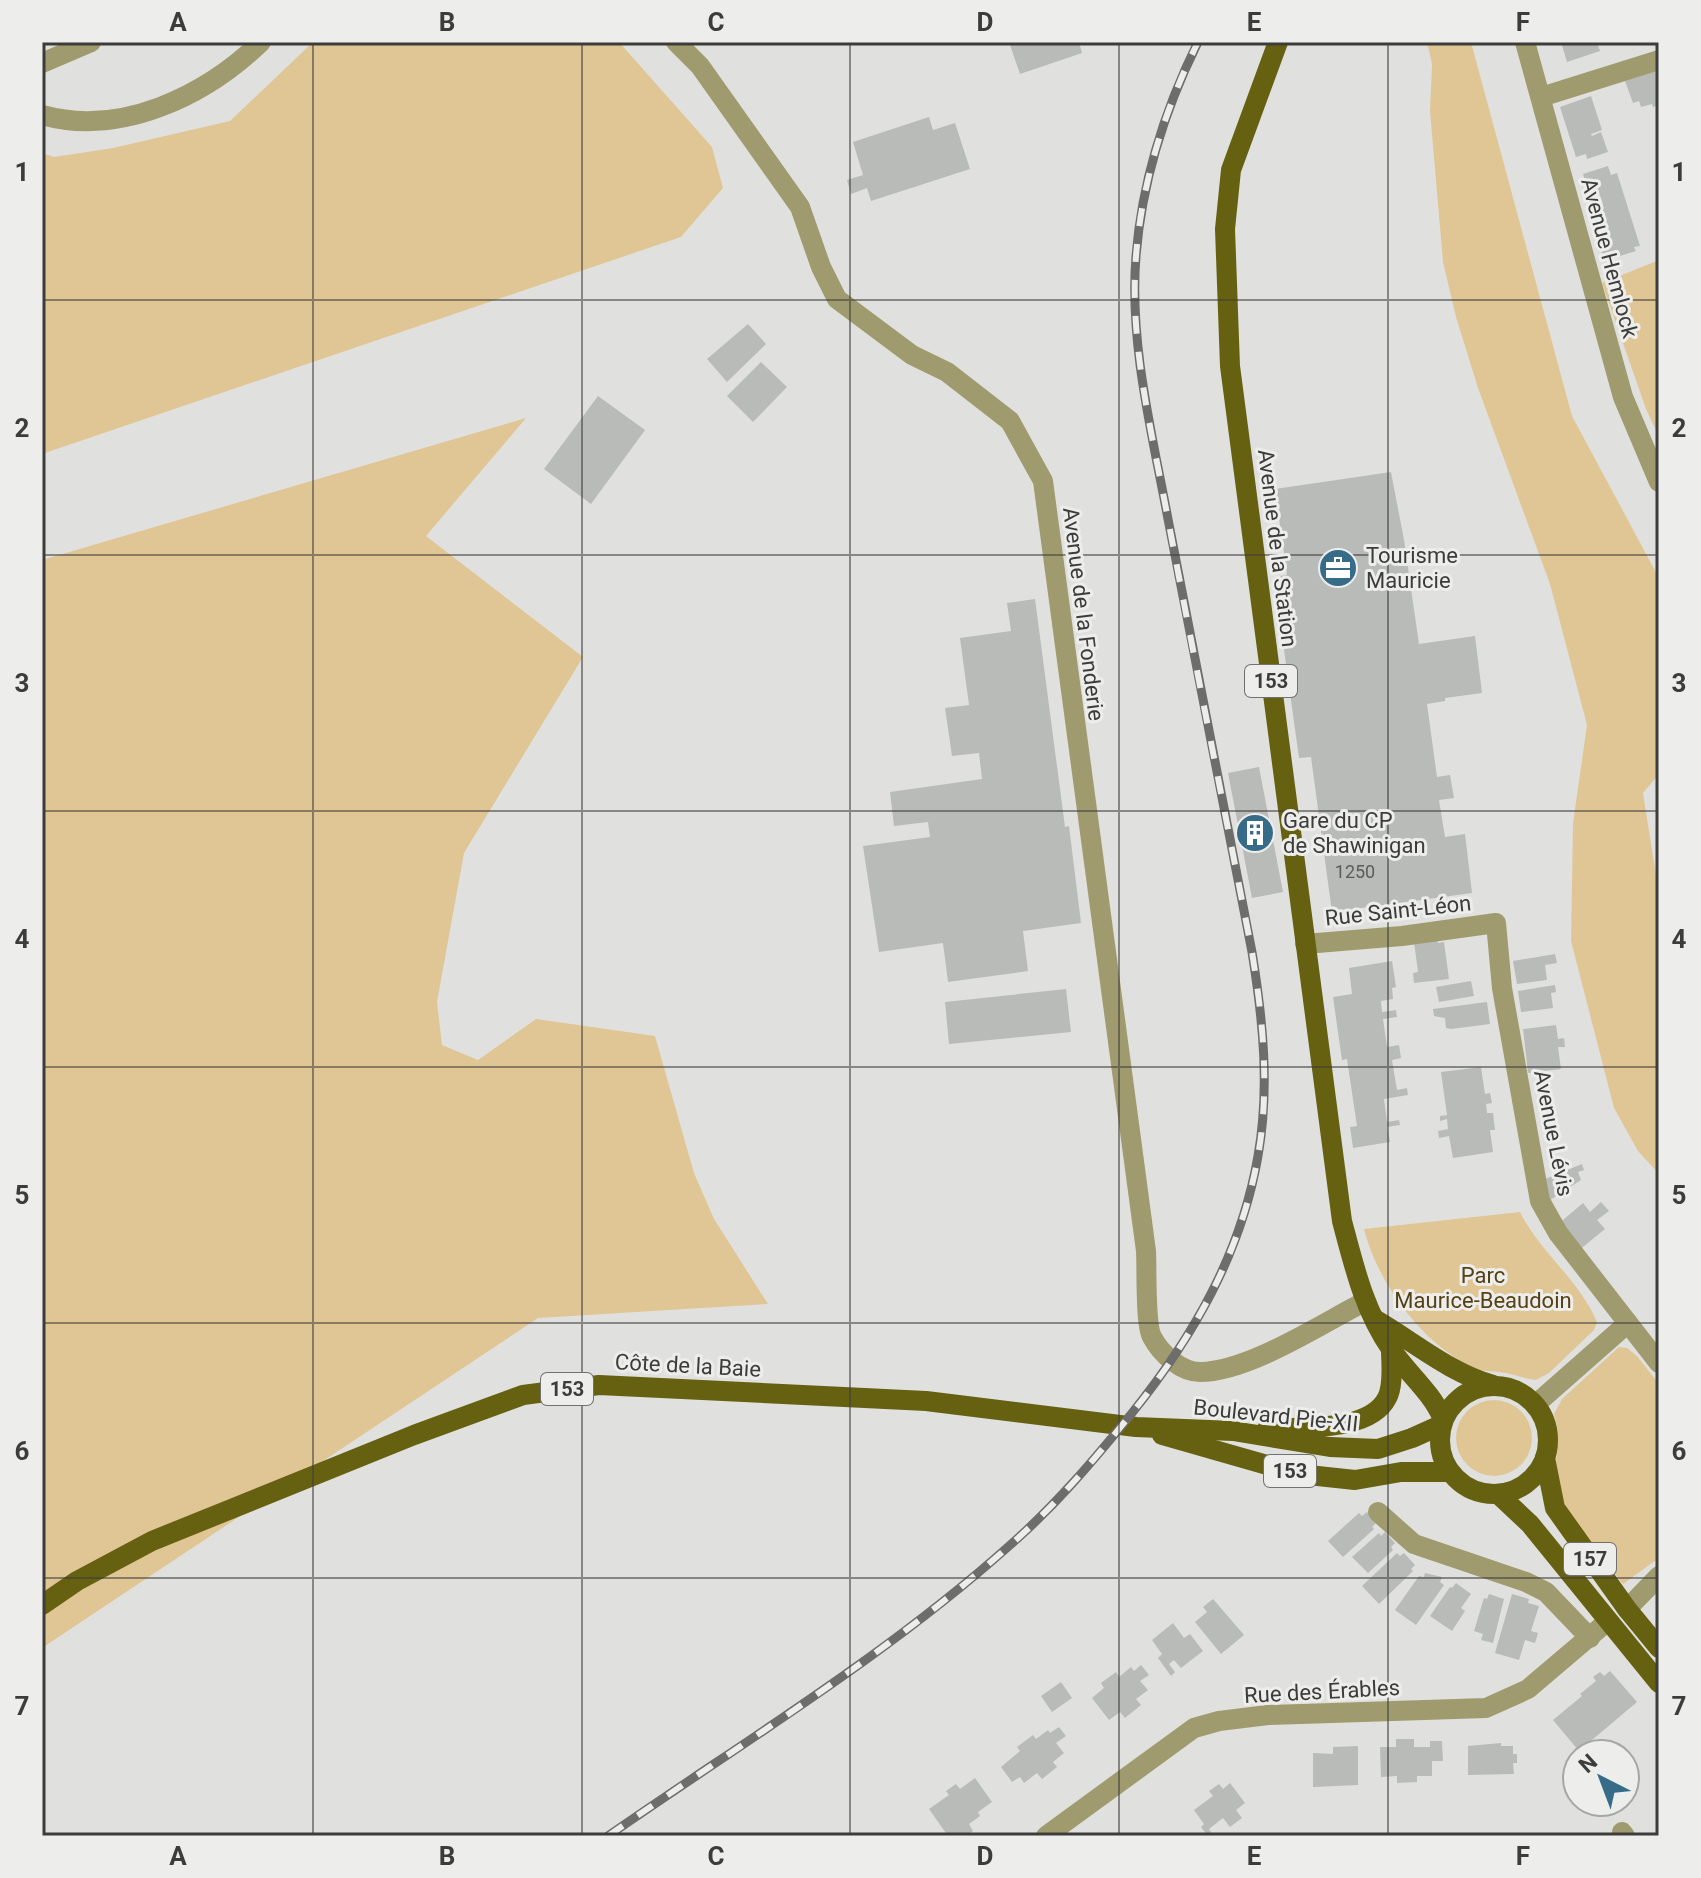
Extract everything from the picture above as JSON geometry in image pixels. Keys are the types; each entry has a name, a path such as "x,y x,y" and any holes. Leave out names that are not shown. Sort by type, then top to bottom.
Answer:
{"main road":[{"name":"Avenue de la Station","path":"1278,42 1231,170 1225,229 1230,366 1342,1221 1364,1302 1391,1349 1426,1390 1442,1422"},
{"name":"Avenue de la Station","path":"1376,1320 1474,1380 1493,1385"},
{"path":"1233,1431 1350,1423 1373,1416 1388,1397 1391,1349"},
{"name":"Côte de la Baie","path":"42,1605 77,1581 152,1541 414,1435 523,1395 599,1385 926,1401 1136,1427"},
{"name":"153","path":"1450,1472 1440,1449 1442,1422 1451,1405 1463,1395 1493,1385 1517,1390 1536,1404"},
{"path":"1450,1472 1463,1485 1480,1493 1498,1494 1522,1487 1540,1469 1545,1458 1548,1430 1536,1404"},
{"name":"Boulevard Pie-XII","path":"1136,1427 1233,1431 1330,1447 1378,1449 1412,1438 1442,1422"},
{"name":"Boulevard Pie-XII","path":"1136,1427 1299,1474 1355,1480 1401,1472 1450,1472"},
{"name":"157","path":"1545,1458 1555,1508 1627,1609 1659,1648"},
{"name":"157","path":"1498,1494 1530,1524 1659,1683"}],"street":[{"path":"42,63 91,42"},
{"path":"42,115 111,122 181,101 249,54 261,42"},
{"name":"Avenue de la Fonderie","path":"676,42 700,66 800,207 821,267 837,299 912,355 947,372 1010,421 1043,481 1146,1251 1151,1336 1177,1366 1197,1372 1221,1370 1254,1359 1364,1302"},
{"name":"Avenue Hemlock","path":"1525,42 1623,397 1659,482"},
{"path":"1541,97 1659,60"},
{"name":"Rue Saint-Léon","path":"1305,944 1402,936 1496,923"},
{"name":"Avenue Lévis","path":"1496,923 1502,988 1540,1201 1558,1233 1659,1363"},
{"path":"1536,1404 1628,1323"},
{"path":"1378,1512 1414,1544 1526,1582 1546,1592 1590,1638"},
{"path":"1627,1609 1659,1576"},
{"name":"Rue des Érables","path":"1046,1836 1194,1728 1219,1721 1268,1715 1486,1708 1528,1689 1608,1621"}],"green space":[{"path":"313,42 619,42 712,147 723,188 681,237 42,454 42,153 54,157 113,148 230,121"},
{"path":"1427,42 1471,42 1572,416 1659,578 1659,774 1643,793 1659,894 1659,1174 1638,1151 1614,1108 1571,941 1573,823 1587,725 1550,584 1478,388 1443,262 1430,111 1432,64"},
{"path":"1659,260 1659,437 1646,409 1602,283"},
{"path":"526,418 426,536 583,657 464,853 437,1002 442,1045 478,1060 536,1019 655,1036 694,1173 714,1219 768,1304 538,1318 42,1648 42,560"},
{"name":"Parc Maurice-Beaudoin","path":"1520,1212 1528,1227 1581,1293 1597,1322 1594,1330 1549,1373 1536,1380 1478,1369 1438,1344 1420,1328 1391,1290 1370,1249 1364,1229"},
{"name":"Parc Maurice-Beaudoin","path":"1619,1347 1627,1348 1637,1356 1659,1384 1659,1558 1623,1584 1584,1536 1561,1497 1556,1474 1557,1431 1554,1414 1562,1399"},
{"path":"1494,1400 1508,1403 1521,1411 1529,1424 1532,1438 1529,1452 1521,1465 1508,1473 1494,1476 1480,1473 1467,1465 1459,1452 1456,1438 1459,1424 1467,1411 1480,1403"}],"building":[{"path":"1009,42 1079,42 1082,53 1020,74"},
{"path":"1561,42 1597,42 1600,51 1567,62"},
{"path":"1659,70 1659,105 1641,107 1639,101 1633,103 1625,81"},
{"path":"1591,96 1602,130 1591,134 1601,132 1608,152 1587,159 1586,154 1576,157 1560,107"},
{"path":"929,117 933,130 955,123 970,169 871,201 867,188 851,194 847,180 863,175 853,142"},
{"path":"1608,166 1611,175 1617,173 1640,246 1634,247 1636,251 1610,259 1608,254 1603,256 1600,247 1605,245 1602,235 1597,237 1594,228 1600,227 1597,220 1592,222 1589,213 1595,211 1593,207 1603,204 1599,193 1590,196 1583,174"},
{"path":"748,324 766,344 727,382 707,359"},
{"path":"761,362 787,387 753,422 727,396"},
{"path":"598,396 645,430 591,504 544,469"},
{"path":"1391,472 1419,644 1475,636 1482,693 1427,704 1437,777 1450,775 1454,798 1439,800 1445,837 1465,834 1472,893 1332,912 1311,757 1299,758 1277,599 1283,599 1280,576 1287,575 1275,489"},
{"path":"1035,599 1081,923 1023,931 1028,971 948,982 943,943 879,952 863,846 930,837 928,822 894,826 890,792 982,779 979,753 952,756 945,708 969,705 960,638 1011,631 1007,603"},
{"name":"Gare du CP de Shawinigan","path":"1259,767 1283,892 1252,898 1228,773"},
{"path":"1438,938 1438,943 1444,942 1449,979 1414,983 1413,973 1418,972 1414,942"},
{"path":"1555,954 1557,963 1545,965 1547,980 1517,984 1513,961"},
{"path":"1392,961 1396,987 1392,988 1393,999 1381,1001 1382,1012 1396,1010 1397,1017 1383,1019 1387,1047 1399,1045 1401,1058 1392,1060 1397,1090 1407,1088 1408,1095 1384,1099 1387,1122 1399,1120 1400,1125 1387,1127 1390,1142 1353,1148 1350,1127 1357,1126 1347,1059 1342,1060 1333,997 1352,994 1349,968"},
{"path":"1471,981 1474,996 1439,1002 1436,987"},
{"path":"1555,985 1556,992 1551,993 1553,1008 1521,1012 1518,991"},
{"path":"1066,989 1071,1032 949,1044 945,1002"},
{"path":"1487,1002 1490,1024 1451,1029 1446,1028 1445,1018 1434,1016 1433,1009"},
{"path":"1556,1025 1558,1039 1564,1038 1565,1047 1558,1047 1561,1069 1528,1073 1523,1029"},
{"path":"1481,1067 1485,1094 1490,1093 1492,1103 1486,1104 1487,1113 1493,1113 1495,1130 1490,1130 1493,1152 1453,1158 1449,1136 1439,1138 1438,1131 1448,1129 1447,1119 1440,1121 1440,1116 1447,1115 1441,1072"},
{"path":"1582,1164 1584,1170 1578,1172 1581,1180 1547,1202 1543,1180"},
{"path":"1601,1202 1609,1211 1597,1220 1605,1229 1578,1251 1557,1225 1583,1203 1590,1212"},
{"path":"1367,1512 1376,1523 1372,1527 1374,1529 1343,1557 1328,1541 1359,1513 1362,1516"},
{"path":"1385,1532 1395,1543 1391,1547 1393,1550 1368,1573 1352,1557 1379,1533 1381,1536"},
{"path":"1397,1553 1400,1556 1404,1553 1415,1565 1411,1569 1413,1571 1379,1604 1362,1586"},
{"path":"1425,1573 1442,1577 1440,1582 1444,1585 1416,1625 1395,1610 1419,1576 1424,1577"},
{"path":"1456,1583 1471,1594 1461,1608 1465,1611 1452,1631 1430,1616"},
{"path":"1489,1594 1504,1599 1493,1643 1481,1640 1483,1634 1474,1631 1484,1598 1487,1599"},
{"path":"1512,1594 1539,1606 1531,1631 1538,1633 1535,1643 1525,1640 1519,1660 1495,1653"},
{"path":"1213,1599 1244,1635 1221,1654 1195,1622 1207,1612 1203,1607"},
{"path":"1173,1623 1184,1638 1190,1634 1203,1651 1181,1668 1174,1660 1169,1664 1175,1672 1171,1676 1158,1658 1162,1654 1152,1640"},
{"path":"1141,1665 1149,1675 1140,1681 1148,1690 1136,1699 1141,1705 1125,1718 1120,1712 1109,1720 1092,1698 1104,1688 1101,1683 1116,1672 1119,1677 1131,1667 1134,1671"},
{"path":"1610,1671 1637,1702 1594,1738 1568,1738 1553,1720 1596,1681 1593,1677 1600,1672 1604,1676"},
{"path":"1061,1682 1072,1698 1052,1712 1041,1696"},
{"path":"1059,1727 1066,1736 1056,1743 1064,1753 1053,1762 1057,1767 1042,1779 1037,1773 1024,1783 1020,1777 1012,1782 1001,1767 1020,1751 1017,1747 1033,1735 1036,1739 1048,1730 1050,1733"},
{"path":"1396,1739 1414,1739 1414,1747 1430,1747 1430,1741 1442,1741 1443,1761 1432,1761 1432,1776 1417,1776 1417,1782 1397,1783 1397,1776 1381,1777 1380,1747 1396,1747"},
{"path":"1501,1743 1501,1746 1513,1746 1513,1754 1517,1754 1517,1763 1513,1763 1514,1774 1468,1775 1468,1746"},
{"path":"1358,1746 1358,1785 1313,1787 1313,1753 1333,1754 1333,1747"},
{"path":"975,1778 992,1802 978,1812 980,1816 969,1824 973,1831 966,1836 960,1833 948,1836 929,1809 949,1795 946,1791 956,1784 960,1789"},
{"path":"1230,1783 1245,1803 1236,1810 1242,1818 1230,1827 1223,1818 1209,1829 1211,1832 1207,1835 1201,1827 1204,1824 1194,1810 1213,1796 1209,1791 1219,1784 1223,1789"}],"railway":[{"path":"608,1836 864,1661 962,1586 1026,1531 1089,1465 1175,1355 1212,1293 1240,1227 1262,1130 1264,1054 1259,1003 1252,952 1149,421 1136,322 1136,256 1144,200 1165,119 1198,42"}],"place":[{"name":"Tourisme Mauricie","path":"1338,568"},
{"name":"Gare du CP de Shawinigan","path":"1255,833"}]}
